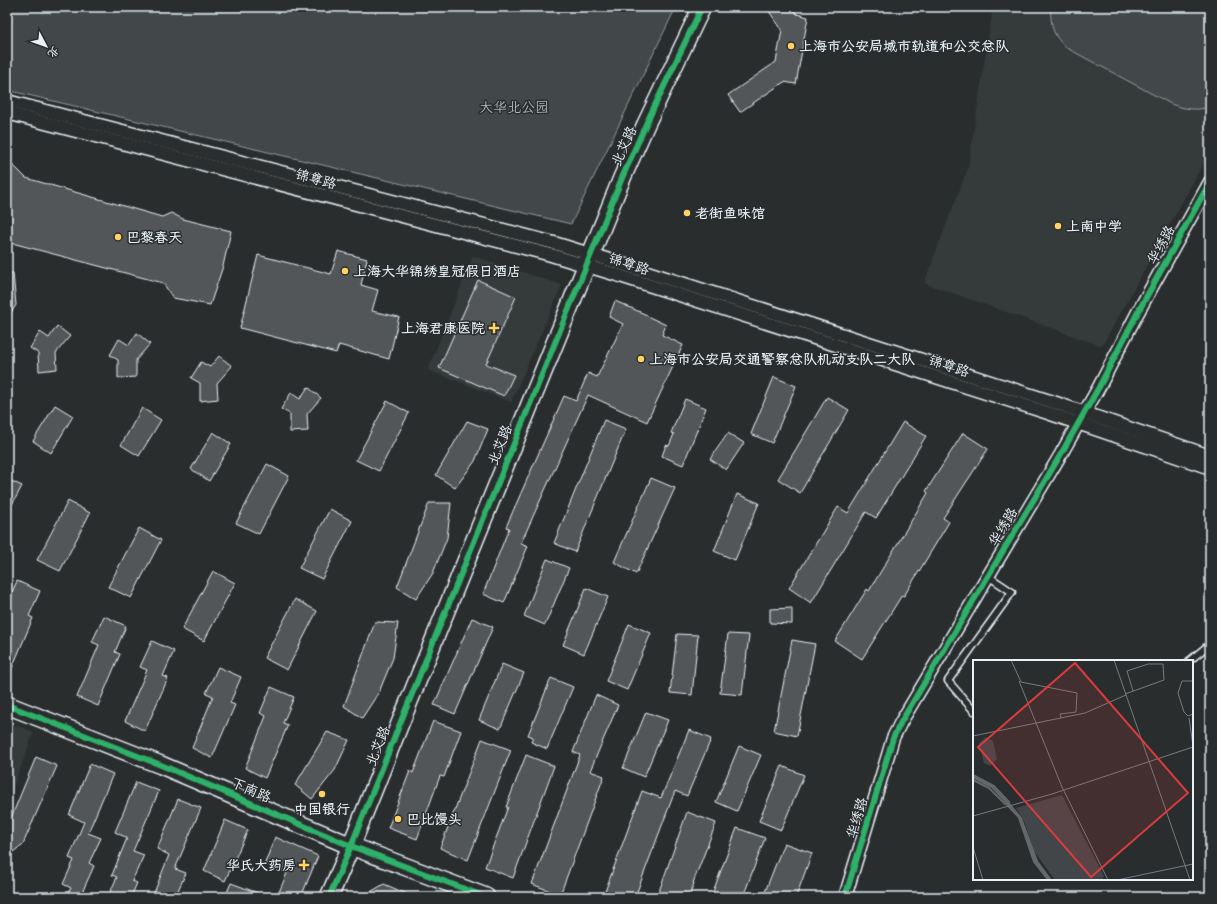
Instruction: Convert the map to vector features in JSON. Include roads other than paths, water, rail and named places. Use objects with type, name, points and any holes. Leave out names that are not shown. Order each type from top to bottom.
[{"type":"street","name":"北艾路","points":[[329,897],[622,178],[702,7]]},
{"type":"street","name":"锦尊路","points":[[7,101],[554,243],[588,260],[1210,468]]},
{"type":"street","name":"锦尊路","points":[[7,113],[551,255],[588,260],[1084,413],[1210,456]]},
{"type":"street","name":"华绣路","points":[[845,897],[893,738],[911,704],[1084,413],[1210,182]]},
{"type":"street","name":"下南路","points":[[7,705],[161,765],[351,846],[486,897]]},
{"type":"lane","points":[[973,710],[948,681],[1012,592],[988,576]]},
{"type":"lane","points":[[1190,660],[1210,644]]},
{"type":"place","name":"上海市公安局城市轨道和公交总队","points":[[791,46]]},
{"type":"place","name":"老街鱼味馆","points":[[687,213]]},
{"type":"place","name":"上南中学","points":[[1058,226]]},
{"type":"place","name":"巴黎春天","points":[[118,237]]},
{"type":"place","name":"上海大华锦绣皇冠假日酒店","points":[[345,271]]},
{"type":"place","name":"上海君康医院","points":[[494,328]]},
{"type":"place","name":"上海市公安局交通警察总队机动支队二大队","points":[[641,359]]},
{"type":"place","name":"中国银行","points":[[322,794]]},
{"type":"place","name":"巴比馒头","points":[[398,819]]},
{"type":"place","name":"华氏大药房","points":[[304,865]]},
{"type":"park label","name":"大华北公园","points":[[514,107]]}]
